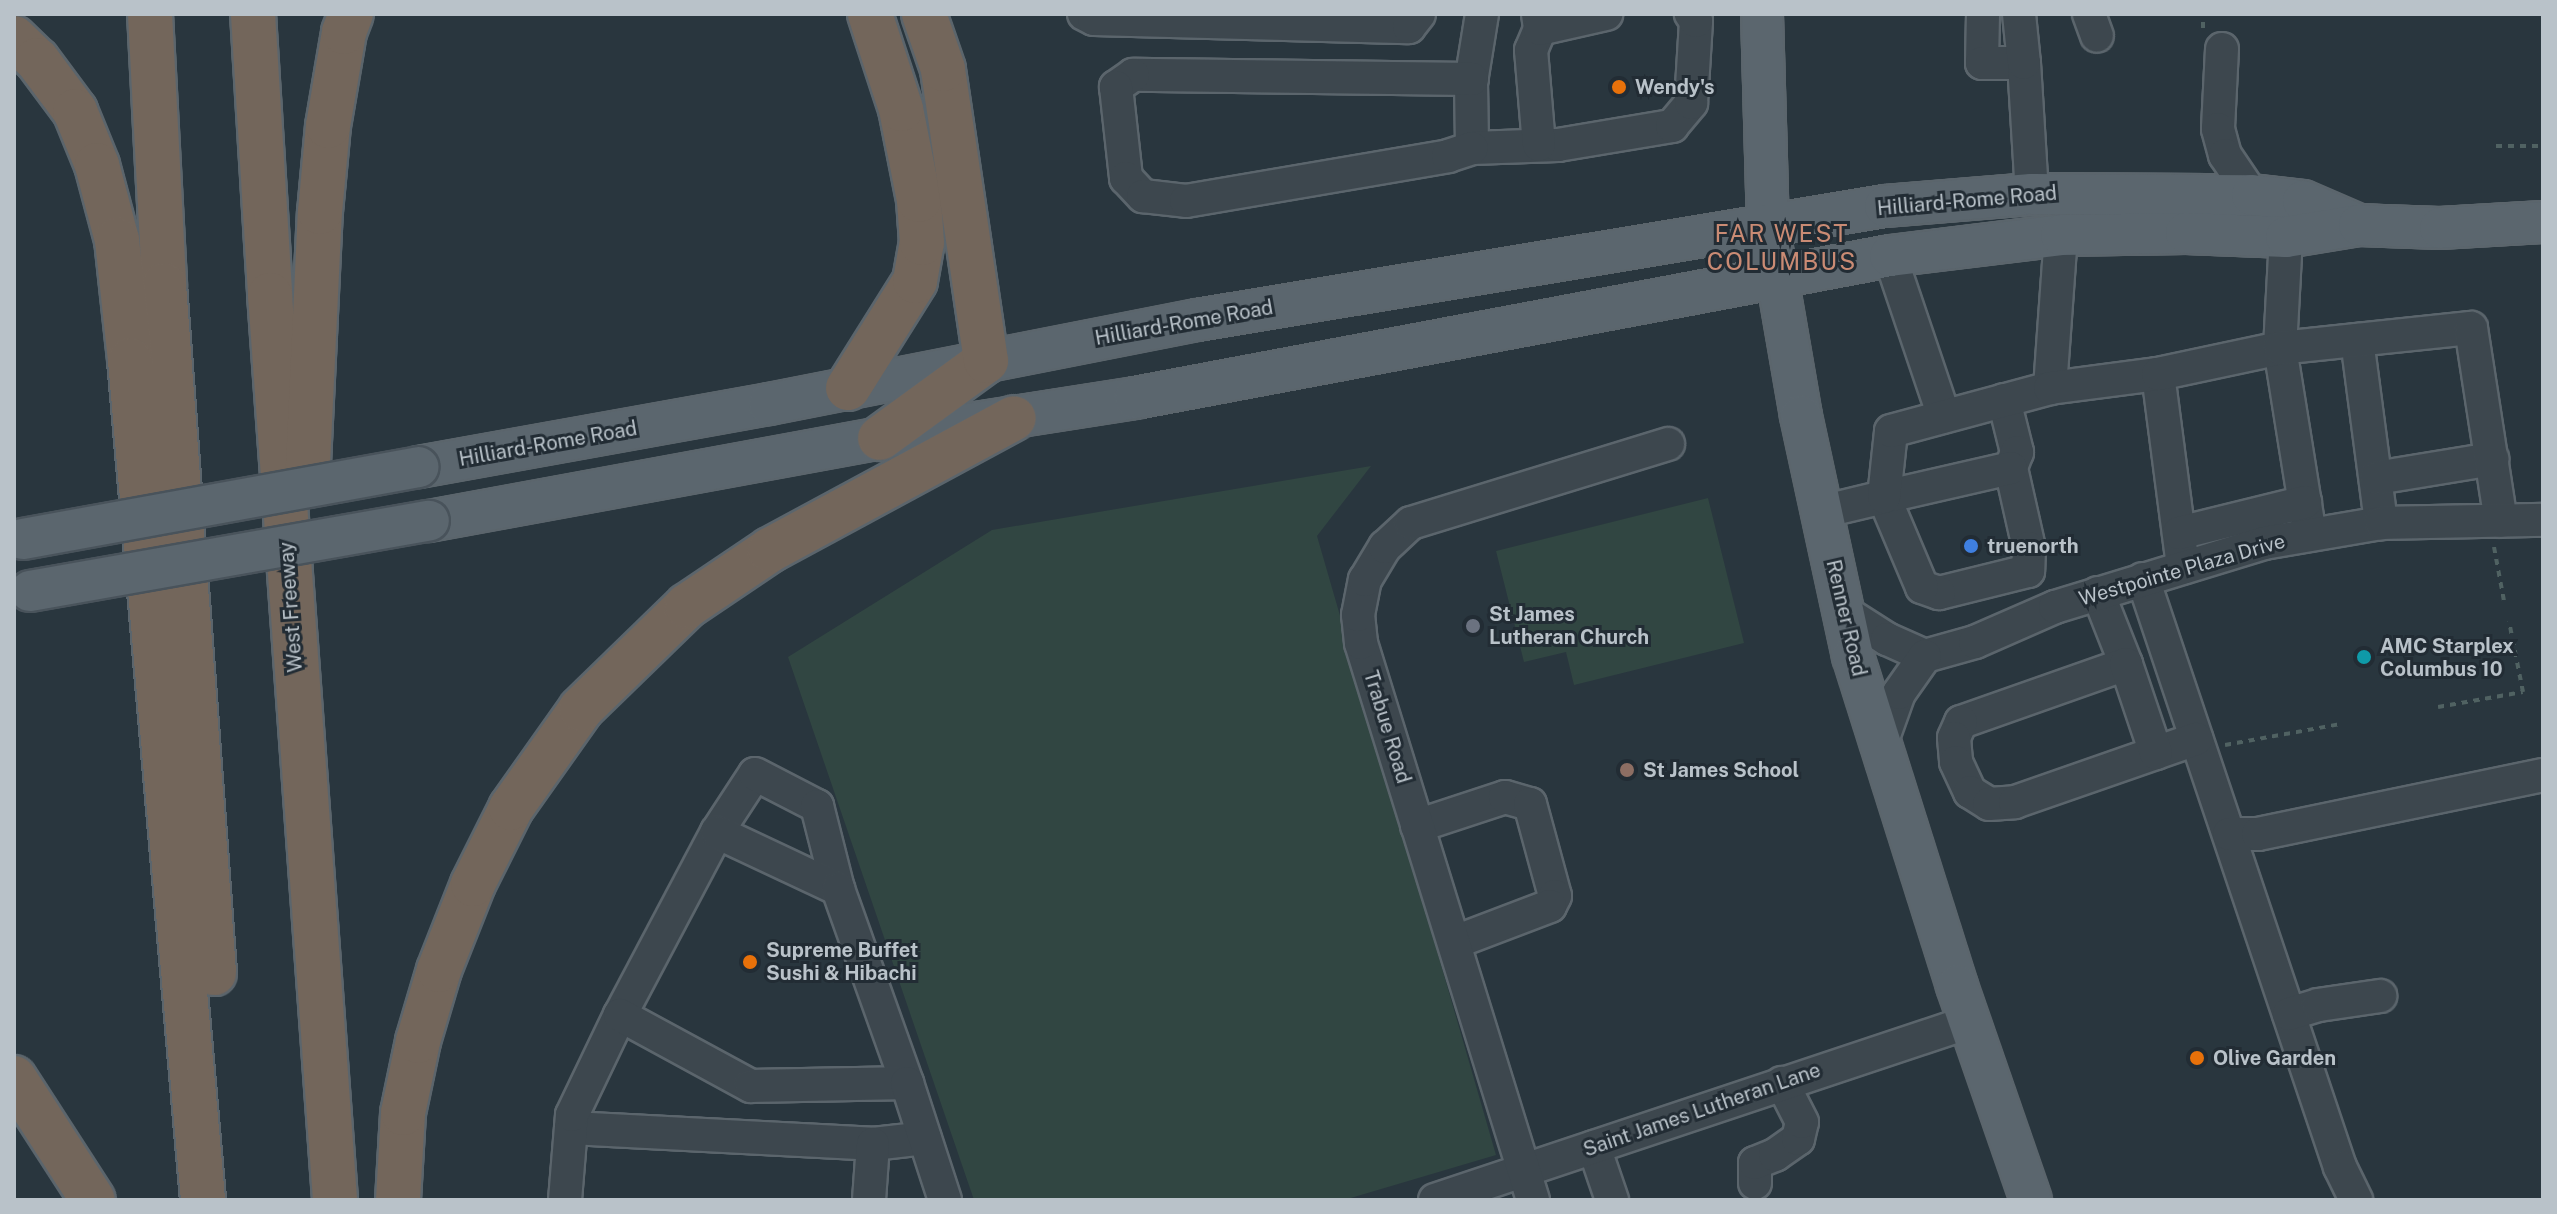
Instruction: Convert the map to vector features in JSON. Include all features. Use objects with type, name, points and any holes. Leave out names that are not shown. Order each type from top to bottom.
[{"type":"highway","points":[[150,14],[164,285],[230,1200]]},
{"type":"highway","name":"West Freeway","points":[[253,14],[335,1200]]},
{"type":"highway","points":[[301,743],[308,460],[320,212],[328,126],[344,32],[351,14]]},
{"type":"highway","points":[[848,388],[915,281],[922,243],[919,200],[901,109],[870,14]]},
{"type":"highway","points":[[880,438],[986,361],[943,69],[924,14]]},
{"type":"highway","points":[[14,38],[37,60],[75,111],[97,165],[117,240],[203,1200]]},
{"type":"highway","points":[[398,1200],[403,1113],[418,1041],[439,970],[473,884],[511,808],[581,709],[687,606],[770,550],[1014,418]]},
{"type":"highway","points":[[14,1078],[93,1200]]},
{"type":"main road","name":"Renner Road","points":[[1762,14],[1768,225],[1821,512],[1843,611],[1880,746],[1969,1022],[2031,1200]]},
{"type":"main road","name":"Hilliard-Rome Road","points":[[18,540],[848,388],[1197,320],[1885,206],[2032,194],[2252,195],[2303,201],[2359,225]]},
{"type":"main road","name":"Hilliard-Rome Road","points":[[22,593],[880,438],[1014,418],[1890,256],[2061,235],[2186,233],[2286,237],[2359,225],[2440,228],[2543,222]]},
{"type":"street","points":[[1084,14],[1094,19],[1409,27],[1419,14]]},
{"type":"street","points":[[1472,148],[1472,79],[1482,14]]},
{"type":"street","points":[[1539,145],[1531,50],[1539,21],[1606,14]]},
{"type":"street","points":[[1472,79],[1133,75],[1116,87],[1126,178],[1143,196],[1186,201],[1448,156],[1472,148],[1539,145],[1672,126],[1691,103],[1696,21],[1691,14]]},
{"type":"street","points":[[1983,14],[1982,63],[2024,63]]},
{"type":"street","points":[[2019,14],[2032,194]]},
{"type":"street","points":[[2213,40],[2218,129],[2225,155],[2252,195]]},
{"type":"street","points":[[2050,388],[2061,235]]},
{"type":"street","points":[[2286,237],[2280,348],[2310,535]]},
{"type":"street","points":[[1890,256],[1944,416]]},
{"type":"street","points":[[2004,400],[2017,452],[2011,468],[2029,548],[2028,571],[1939,593],[1922,587],[1884,497],[1891,431],[1944,416],[2004,400],[2050,388],[2158,374],[2280,348],[2471,328],[2492,459],[2495,521]]},
{"type":"street","points":[[2357,340],[2381,523]]},
{"type":"street","points":[[2158,374],[2183,567]]},
{"type":"street","name":"Trabue Road","points":[[1528,1185],[1361,643],[1358,615],[1365,580],[1385,547],[1411,523],[1668,444]]},
{"type":"street","points":[[2376,478],[2492,459]]},
{"type":"street","points":[[1821,512],[2011,468]]},
{"type":"street","points":[[2179,533],[2305,502]]},
{"type":"street","name":"Westpointe Plaza Drive","points":[[1925,656],[1975,642],[2055,607],[2264,543],[2381,523],[2543,520]]},
{"type":"street","points":[[2143,579],[2340,1167],[2356,1200]]},
{"type":"street","points":[[2098,593],[2156,753]]},
{"type":"street","points":[[1843,611],[1887,639],[1925,656],[1899,693],[1880,746]]},
{"type":"street","points":[[2126,664],[1961,722],[1954,738],[1956,762],[1970,792],[1989,804],[2015,802],[2156,753],[2198,743]]},
{"type":"street","points":[[565,1200],[572,1115],[620,1015],[717,832],[755,774],[817,806],[838,889],[945,1200]]},
{"type":"street","points":[[2229,834],[2258,834],[2543,775]]},
{"type":"street","points":[[1417,826],[1505,797],[1530,804],[1555,896],[1550,906],[1455,942]]},
{"type":"street","points":[[717,832],[838,889]]},
{"type":"street","points":[[2289,1014],[2380,996]]},
{"type":"street","points":[[620,1015],[751,1086],[907,1083]]},
{"type":"street","name":"Saint James Lutheran Lane","points":[[1435,1200],[1528,1185],[1594,1147],[1969,1022]]},
{"type":"street","points":[[1755,1183],[1755,1163],[1798,1139],[1802,1122],[1782,1083]]},
{"type":"street","points":[[571,1128],[873,1144],[925,1138]]},
{"type":"street","points":[[869,1200],[873,1144]]},
{"type":"street","points":[[1594,1147],[1612,1200]]},
{"type":"path","points":[[2203,14],[2213,40]]},
{"type":"path","points":[[2496,146],[2543,146]]},
{"type":"path","points":[[2495,521],[2504,601]]},
{"type":"path","points":[[2438,707],[2523,692],[2509,621]]},
{"type":"path","points":[[2198,743],[2341,724]]},
{"type":"green space","points":[[1371,466],[1317,536],[1496,1155],[1344,1200],[974,1200],[788,657],[992,530]]},
{"type":"green space","points":[[1708,498],[1744,643],[1574,685],[1566,652],[1524,662],[1496,551]]},
{"type":"place","name":"Wendy's","points":[[1619,87]]},
{"type":"place","name":"truenorth","points":[[1971,546]]},
{"type":"place","name":"St James Lutheran Church","points":[[1473,626]]},
{"type":"place","name":"AMC Starplex Columbus 10","points":[[2364,657]]},
{"type":"place","name":"St James School","points":[[1627,770]]},
{"type":"place","name":"Supreme Buffet Sushi & Hibachi","points":[[750,962]]},
{"type":"place","name":"Olive Garden","points":[[2197,1058]]},
{"type":"district","name":"FAR WEST COLUMBUS","points":[[1782,248]]}]
